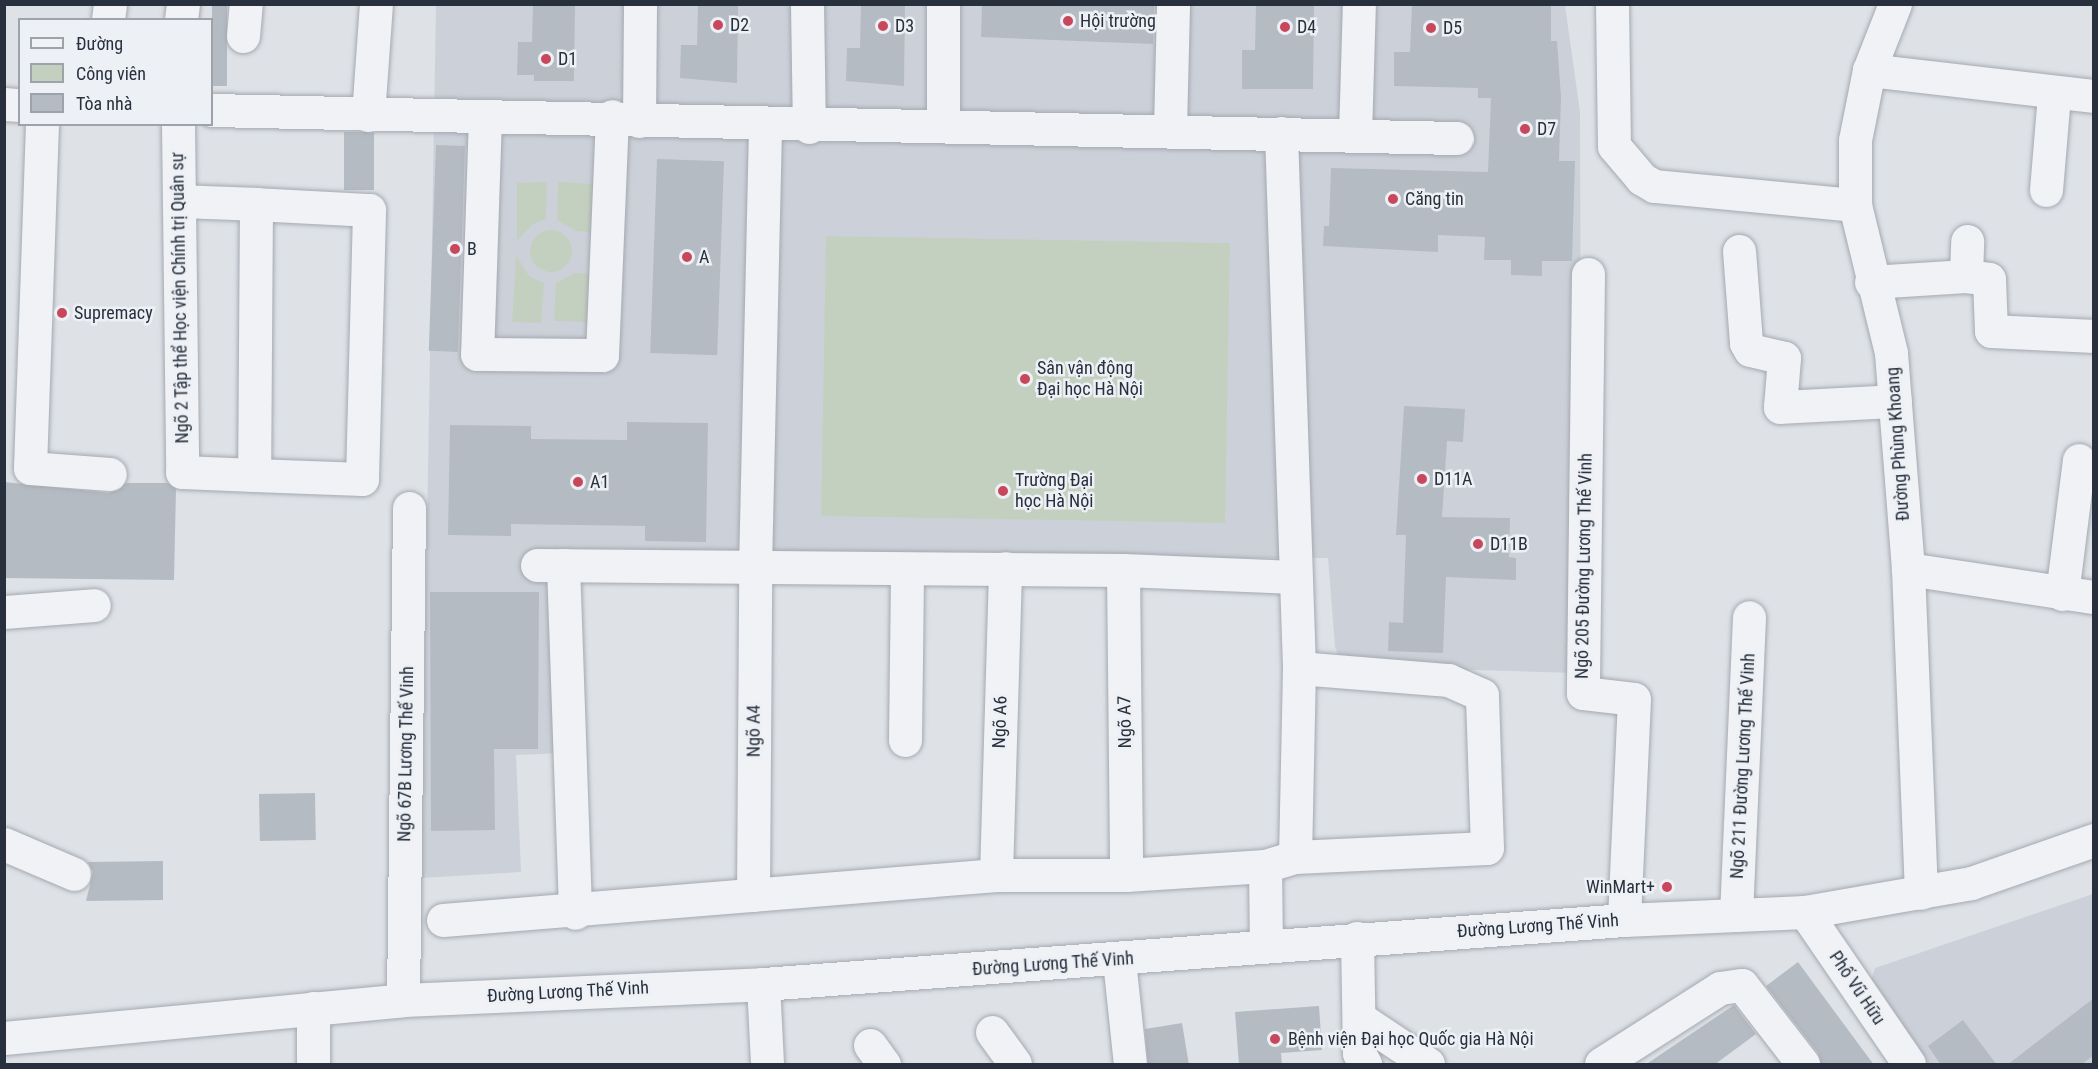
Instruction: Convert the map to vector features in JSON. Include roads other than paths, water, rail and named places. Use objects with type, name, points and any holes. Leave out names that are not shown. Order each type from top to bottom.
[{"type":"street","points":[[368,115],[376,4]]},
{"type":"street","points":[[484,116],[477,354],[602,356],[625,119],[640,4]]},
{"type":"street","points":[[807,4],[809,127]]},
{"type":"street","points":[[942,126],[943,4]]},
{"type":"street","points":[[1170,129],[1173,4]]},
{"type":"street","points":[[1355,135],[1359,4]]},
{"type":"street","points":[[1612,4],[1614,146],[1642,179],[1654,186],[1855,205]]},
{"type":"street","name":"Đường Phùng Khoang","points":[[1895,4],[1869,70],[1856,140],[1855,205],[1871,282],[1891,353],[1908,569],[1921,893]]},
{"type":"street","points":[[1869,70],[2054,95],[2094,96]]},
{"type":"street","points":[[213,95],[353,101],[368,115]]},
{"type":"street","points":[[2046,190],[2054,95]]},
{"type":"street","points":[[213,110],[625,119],[809,127],[1170,129],[1457,138]]},
{"type":"street","points":[[42,126],[30,468],[110,474]]},
{"type":"street","name":"Ngõ 2 Tập thể Học viện Chính trị Quân sự","points":[[178,126],[182,472],[254,475]]},
{"type":"street","name":"Ngõ A4","points":[[753,895],[754,568],[765,126]]},
{"type":"street","points":[[1266,946],[1280,861],[1299,668],[1281,133]]},
{"type":"street","points":[[179,201],[256,204],[369,210],[362,479],[254,475],[256,204]]},
{"type":"street","points":[[1966,276],[1967,241]]},
{"type":"street","points":[[1739,251],[1746,344],[1750,350],[1784,358],[1780,407],[1895,401]]},
{"type":"street","name":"Ngõ 205 Đường Lương Thế Vinh","points":[[1588,274],[1582,693],[1634,699],[1624,920]]},
{"type":"street","points":[[1871,282],[1966,276],[1989,279],[1991,331],[2094,336]]},
{"type":"street","points":[[2062,594],[2079,460]]},
{"type":"street","name":"Ngõ 67B Lương Thế Vinh","points":[[403,1000],[409,508]]},
{"type":"street","points":[[575,913],[550,565],[907,570],[1005,568],[1123,570],[1295,578]]},
{"type":"street","name":"Ngõ A6","points":[[996,876],[1005,568]]},
{"type":"street","points":[[1908,569],[2094,597]]},
{"type":"street","points":[[905,740],[907,570]]},
{"type":"street","name":"Ngõ A7","points":[[1123,570],[1126,875]]},
{"type":"street","points":[[4,612],[94,605]]},
{"type":"street","name":"Ngõ 211 Đường Lương Thế Vinh","points":[[1736,915],[1749,617]]},
{"type":"street","points":[[443,920],[575,913],[753,895],[996,876],[1126,875],[1280,861],[1487,848],[1482,695],[1448,680],[1299,668]]},
{"type":"street","name":"Đường Lương Thế Vinh","points":[[4,1038],[403,1000],[763,984],[1119,960],[1266,946],[1624,920],[1805,912],[1971,883],[2094,840]]},
{"type":"street","points":[[4,844],[74,874]]},
{"type":"street","name":"Phố Vũ Hữu","points":[[1805,912],[1909,1065]]},
{"type":"street","points":[[1357,939],[1359,1053],[1365,1065]]},
{"type":"street","points":[[1119,960],[1130,1065]]},
{"type":"street","points":[[763,984],[767,1065]]},
{"type":"street","points":[[1601,1065],[1719,988],[1742,985],[1803,1065]]},
{"type":"street","points":[[313,1008],[313,1065]]},
{"type":"street","points":[[1359,1018],[1428,1065]]},
{"type":"street","points":[[992,1032],[1015,1065]]},
{"type":"place","name":"Hội trường","points":[[1068,21]]},
{"type":"place","name":"D2","points":[[718,25]]},
{"type":"place","name":"D3","points":[[883,26]]},
{"type":"place","name":"D4","points":[[1285,27]]},
{"type":"place","name":"D5","points":[[1431,28]]},
{"type":"place","name":"D1","points":[[546,59]]},
{"type":"place","name":"D7","points":[[1525,129]]},
{"type":"place","name":"Căng tin","points":[[1393,199]]},
{"type":"place","name":"B","points":[[455,249]]},
{"type":"place","name":"A","points":[[687,257]]},
{"type":"place","name":"Supremacy","points":[[62,313]]},
{"type":"place","name":"Sân vận động Đại học Hà Nội","points":[[1025,379]]},
{"type":"place","name":"D11A","points":[[1422,479]]},
{"type":"place","name":"A1","points":[[578,482]]},
{"type":"place","name":"Trường Đại học Hà Nội","points":[[1003,491]]},
{"type":"place","name":"D11B","points":[[1478,544]]},
{"type":"place","name":"WinMart+","points":[[1667,887]]},
{"type":"place","name":"Bệnh viện Đại học Quốc gia Hà Nội","points":[[1275,1039]]}]
